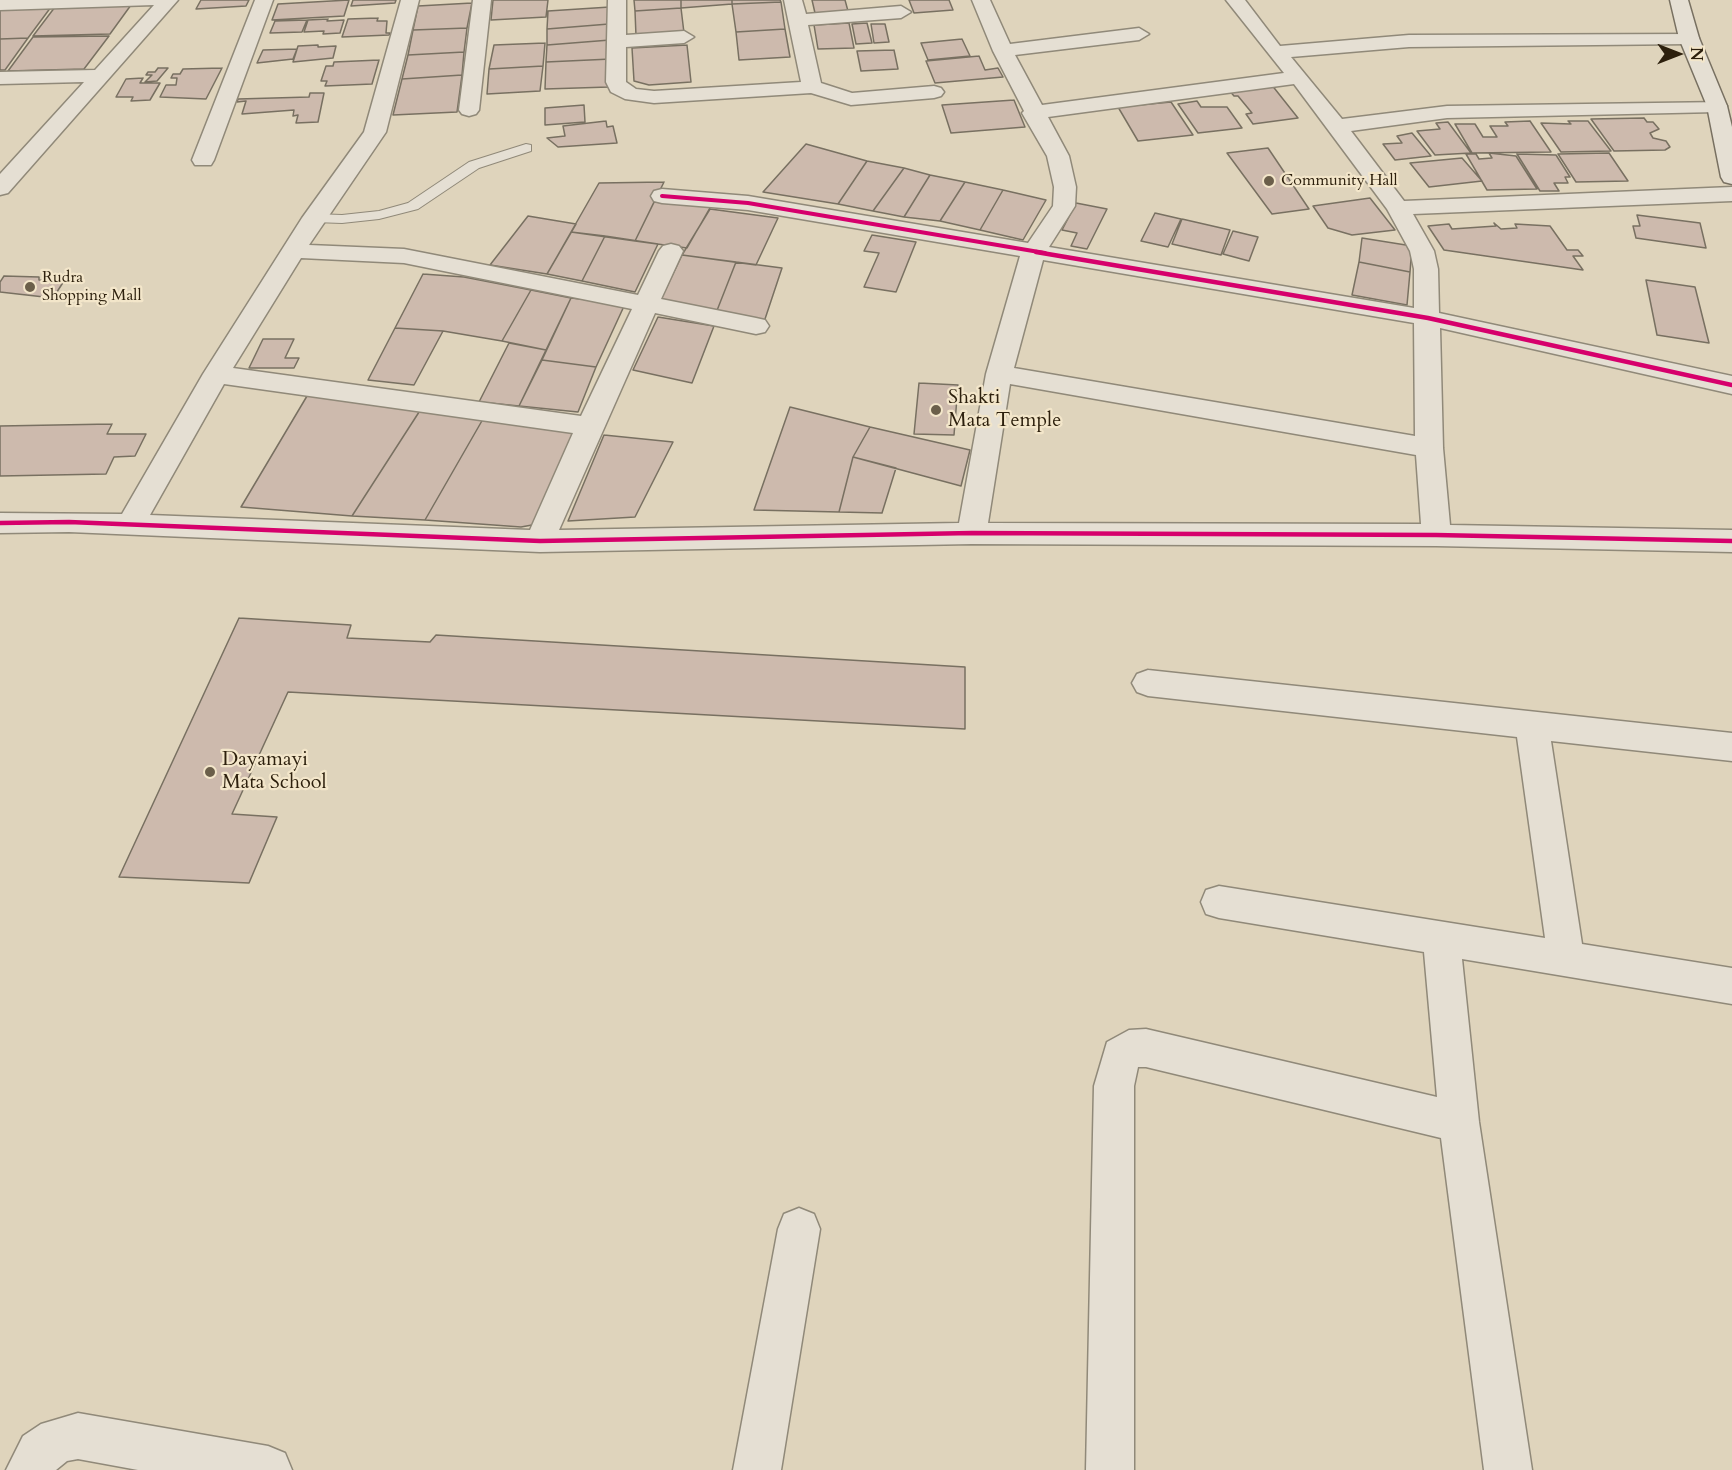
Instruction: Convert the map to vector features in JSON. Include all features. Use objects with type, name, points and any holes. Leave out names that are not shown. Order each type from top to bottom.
[{"type":"street","points":[[0,4],[153,0]]},
{"type":"street","points":[[0,188],[11,163],[99,76],[169,0]]},
{"type":"street","points":[[203,160],[264,0]]},
{"type":"street","points":[[130,525],[216,374],[314,218],[375,132],[410,0]]},
{"type":"street","points":[[469,110],[482,0]]},
{"type":"street","points":[[617,0],[616,82],[618,88],[632,95],[654,97],[812,87],[851,99],[934,92]]},
{"type":"street","points":[[793,0],[812,87]]},
{"type":"street","points":[[972,533],[999,374],[1033,253],[1064,206],[1065,187],[1058,156],[1033,113],[981,0]]},
{"type":"street","points":[[1235,0],[1275,52],[1299,77],[1398,208],[1422,250],[1426,269],[1429,448],[1436,535]]},
{"type":"street","points":[[1680,0],[1689,39],[1724,120],[1732,177]]},
{"type":"street","points":[[797,20],[901,12]]},
{"type":"street","points":[[1003,51],[1139,34]]},
{"type":"street","points":[[616,42],[684,38]]},
{"type":"street","points":[[1275,52],[1409,41],[1689,39]]},
{"type":"street","points":[[0,78],[99,76]]},
{"type":"street","points":[[1033,113],[1299,77]]},
{"type":"street","points":[[1336,126],[1446,112],[1724,120]]},
{"type":"street","points":[[1398,208],[1732,194]]},
{"type":"street","points":[[662,196],[748,203],[1428,318],[1732,385]]},
{"type":"street","points":[[295,251],[404,256],[756,326]]},
{"type":"street","points":[[540,542],[590,426],[671,251]]},
{"type":"street","points":[[216,374],[590,426]]},
{"type":"street","points":[[999,374],[1429,448]]},
{"type":"street","points":[[0,522],[130,525],[540,542],[972,533],[1436,535],[1732,541]]},
{"type":"street","points":[[1148,683],[1732,747]]},
{"type":"street","points":[[1532,725],[1566,958]]},
{"type":"street","points":[[1219,902],[1732,986]]},
{"type":"street","points":[[1441,938],[1459,1122],[1508,1470]]},
{"type":"street","points":[[1110,1470],[1114,1086],[1121,1055],[1129,1049],[1146,1048],[1459,1122]]},
{"type":"street","points":[[757,1470],[799,1229]]},
{"type":"street","points":[[30,1470],[40,1453],[57,1440],[78,1436],[268,1470]]},
{"type":"lane","points":[[314,218],[342,219],[379,215],[413,206],[474,165],[526,148]]},
{"type":"building","points":[[201,0],[249,0],[246,6],[196,9]]},
{"type":"building","points":[[349,0],[344,16],[272,20],[278,4]]},
{"type":"building","points":[[353,0],[396,0],[395,3],[351,6]]},
{"type":"building","points":[[493,0],[548,0],[546,17],[491,20]]},
{"type":"building","points":[[634,0],[681,0],[681,8],[635,11]]},
{"type":"building","points":[[681,0],[732,0],[732,4],[681,8]]},
{"type":"building","points":[[732,0],[780,0],[781,2],[732,4]]},
{"type":"building","points":[[812,0],[845,0],[848,11],[815,13]]},
{"type":"building","points":[[909,0],[949,0],[953,10],[914,13]]},
{"type":"building","points":[[781,2],[785,29],[736,32],[732,4]]},
{"type":"building","points":[[472,3],[467,28],[413,30],[418,6]]},
{"type":"building","points":[[131,5],[110,34],[33,36],[55,7]]},
{"type":"building","points":[[51,7],[28,38],[0,39],[0,9]]},
{"type":"building","points":[[610,7],[609,24],[547,29],[548,11]]},
{"type":"building","points":[[681,8],[684,33],[636,36],[635,11]]},
{"type":"building","points":[[378,18],[377,21],[387,21],[386,33],[390,33],[389,35],[342,37],[348,19]]},
{"type":"building","points":[[328,19],[327,21],[344,20],[340,33],[304,32],[308,20]]},
{"type":"building","points":[[307,20],[302,32],[270,33],[275,21]]},
{"type":"building","points":[[849,23],[854,48],[818,49],[814,25]]},
{"type":"building","points":[[867,23],[872,43],[856,44],[852,24]]},
{"type":"building","points":[[609,24],[610,40],[547,45],[547,29]]},
{"type":"building","points":[[871,24],[885,24],[889,42],[874,43]]},
{"type":"building","points":[[467,28],[464,52],[408,55],[413,30]]},
{"type":"building","points":[[785,29],[790,57],[739,60],[736,32]]},
{"type":"building","points":[[109,36],[84,69],[8,71],[33,37]]},
{"type":"building","points":[[28,38],[5,70],[0,70],[0,39]]},
{"type":"building","points":[[962,39],[970,56],[928,60],[921,43]]},
{"type":"building","points":[[610,40],[611,59],[546,62],[547,45]]},
{"type":"building","points":[[545,43],[543,66],[489,69],[494,45]]},
{"type":"building","points":[[318,45],[318,47],[336,46],[333,58],[293,62],[298,46]]},
{"type":"building","points":[[687,45],[691,82],[649,85],[634,81],[632,48]]},
{"type":"building","points":[[297,49],[293,59],[257,63],[263,50]]},
{"type":"building","points":[[894,50],[898,69],[861,71],[857,51]]},
{"type":"building","points":[[464,52],[462,75],[402,79],[408,55]]},
{"type":"building","points":[[979,56],[985,70],[998,68],[1003,77],[935,83],[926,61]]},
{"type":"building","points":[[611,59],[609,87],[545,89],[546,62]]},
{"type":"building","points":[[379,60],[372,84],[325,86],[327,81],[321,81],[326,66],[333,66],[334,62]]},
{"type":"building","points":[[543,66],[540,91],[487,94],[489,69]]},
{"type":"building","points":[[158,68],[168,68],[157,81],[145,82],[152,75],[146,75],[148,72],[155,72]]},
{"type":"building","points":[[222,68],[206,99],[160,97],[166,85],[176,85],[177,78],[171,78],[173,74],[180,74],[183,69]]},
{"type":"building","points":[[462,75],[457,112],[393,115],[402,79]]},
{"type":"building","points":[[143,78],[140,83],[160,83],[150,100],[131,101],[133,97],[116,97],[126,79]]},
{"type":"building","points":[[1271,84],[1298,118],[1253,124],[1246,114],[1252,113],[1238,96],[1234,96],[1228,89]]},
{"type":"building","points":[[310,93],[324,93],[318,122],[296,123],[298,115],[293,116],[294,110],[242,114],[246,101],[237,102],[238,99],[309,97]]},
{"type":"building","points":[[1014,100],[1025,127],[951,133],[942,105]]},
{"type":"building","points":[[1197,101],[1201,107],[1227,107],[1242,128],[1198,133],[1178,104]]},
{"type":"building","points":[[1171,102],[1193,135],[1138,141],[1118,107]]},
{"type":"building","points":[[584,105],[585,122],[545,125],[545,108]]},
{"type":"building","points":[[1644,118],[1647,122],[1653,122],[1659,129],[1650,133],[1653,138],[1666,141],[1670,147],[1665,150],[1614,151],[1591,119]]},
{"type":"building","points":[[606,121],[607,127],[613,126],[617,143],[558,147],[547,138],[565,136],[563,126]]},
{"type":"building","points":[[1530,121],[1551,152],[1472,153],[1455,124],[1475,124],[1483,137],[1497,137],[1490,126],[1508,126],[1505,122]]},
{"type":"building","points":[[1568,121],[1588,121],[1611,151],[1561,152],[1541,123],[1571,124]]},
{"type":"building","points":[[1448,122],[1471,153],[1435,155],[1417,131],[1440,129],[1436,123]]},
{"type":"building","points":[[1412,133],[1431,156],[1395,160],[1383,144],[1402,143],[1397,136]]},
{"type":"building","points":[[806,144],[867,161],[838,204],[763,192]]},
{"type":"building","name":"Community Hall","points":[[1268,148],[1309,209],[1272,214],[1227,153]]},
{"type":"building","points":[[1489,153],[1516,156],[1537,189],[1487,190],[1466,154],[1476,154],[1479,159],[1492,158]]},
{"type":"building","points":[[1609,153],[1628,181],[1576,182],[1558,154]]},
{"type":"building","points":[[1517,154],[1556,155],[1570,177],[1565,177],[1568,183],[1554,183],[1559,191],[1540,191]]},
{"type":"building","points":[[1462,158],[1482,181],[1429,187],[1410,163]]},
{"type":"building","points":[[867,161],[904,168],[873,211],[838,204]]},
{"type":"building","points":[[904,168],[930,175],[904,217],[873,211]]},
{"type":"building","points":[[930,175],[965,182],[940,221],[904,217]]},
{"type":"building","points":[[664,182],[635,241],[571,232],[599,183]]},
{"type":"building","points":[[965,182],[1003,190],[980,230],[940,221]]},
{"type":"building","points":[[1003,190],[1046,200],[1023,240],[980,230]]},
{"type":"building","points":[[1370,198],[1395,230],[1352,235],[1328,228],[1313,206]]},
{"type":"building","points":[[654,202],[711,206],[687,248],[635,241]]},
{"type":"building","points":[[1076,203],[1107,209],[1087,249],[1071,246],[1077,233],[1062,230]]},
{"type":"building","points":[[710,209],[778,218],[756,265],[682,255]]},
{"type":"building","points":[[1155,213],[1181,219],[1168,247],[1141,241]]},
{"type":"building","points":[[1637,215],[1700,223],[1706,248],[1636,238],[1633,226],[1640,226]]},
{"type":"building","points":[[528,216],[576,224],[547,274],[490,265]]},
{"type":"building","points":[[1182,219],[1230,230],[1221,255],[1172,244]]},
{"type":"building","points":[[1494,223],[1501,229],[1517,228],[1515,224],[1550,226],[1567,250],[1578,250],[1583,256],[1573,256],[1583,270],[1444,250],[1428,226],[1449,224],[1452,229],[1496,226]]},
{"type":"building","points":[[1233,231],[1258,237],[1249,261],[1223,254]]},
{"type":"building","points":[[571,232],[605,236],[582,281],[547,274]]},
{"type":"building","points":[[872,235],[916,242],[896,292],[864,287],[879,253],[864,251]]},
{"type":"building","points":[[605,236],[658,244],[635,292],[582,281]]},
{"type":"building","points":[[1362,238],[1412,246],[1410,272],[1359,262]]},
{"type":"building","points":[[682,255],[736,262],[716,313],[660,301]]},
{"type":"building","points":[[736,262],[782,268],[764,322],[716,313]]},
{"type":"building","points":[[1359,262],[1410,272],[1407,305],[1352,295]]},
{"type":"building","points":[[423,274],[464,277],[531,290],[502,341],[443,331],[395,328]]},
{"type":"building","name":"Rudra Shopping Mall","points":[[4,276],[39,277],[39,280],[64,281],[53,298],[0,292],[0,282]]},
{"type":"building","points":[[1646,280],[1695,287],[1709,343],[1657,335]]},
{"type":"building","points":[[531,290],[571,298],[546,350],[502,341]]},
{"type":"building","points":[[571,298],[625,304],[596,367],[542,360]]},
{"type":"building","points":[[658,317],[714,326],[692,383],[633,370]]},
{"type":"building","points":[[395,328],[443,331],[414,385],[368,380]]},
{"type":"building","points":[[263,339],[294,339],[285,358],[299,358],[294,368],[249,368]]},
{"type":"building","points":[[509,343],[546,350],[519,406],[479,402]]},
{"type":"building","points":[[542,360],[596,367],[578,412],[519,406]]},
{"type":"building","name":"Shakti Mata Temple","points":[[919,383],[958,385],[954,435],[914,434]]},
{"type":"building","points":[[310,391],[421,409],[352,516],[241,507]]},
{"type":"building","points":[[790,407],[870,427],[853,457],[839,512],[754,510]]},
{"type":"building","points":[[421,409],[483,419],[425,520],[352,516]]},
{"type":"building","points":[[483,419],[577,432],[541,519],[532,525],[521,527],[425,520]]},
{"type":"building","points":[[112,424],[107,434],[146,434],[135,456],[114,457],[106,474],[0,476],[0,426]]},
{"type":"building","points":[[870,427],[970,450],[961,486],[853,457]]},
{"type":"building","points":[[604,435],[673,442],[635,517],[568,521]]},
{"type":"building","points":[[853,457],[896,468],[882,513],[839,512]]},
{"type":"building","name":"Dayamayi Mata School","points":[[239,618],[351,625],[347,638],[430,642],[436,635],[965,667],[965,729],[288,692],[232,814],[277,817],[249,883],[119,877]]},
{"type":"cycle path","points":[[662,196],[748,203],[1428,318],[1732,385]]},
{"type":"cycle path","points":[[0,523],[69,522],[540,541],[972,533],[1436,535],[1732,541]]},
{"type":"place","name":"Community Hall","points":[[1269,181]]},
{"type":"place","name":"Rudra Shopping Mall","points":[[30,287]]},
{"type":"place","name":"Shakti Mata Temple","points":[[936,410]]},
{"type":"place","name":"Dayamayi Mata School","points":[[210,772]]}]
